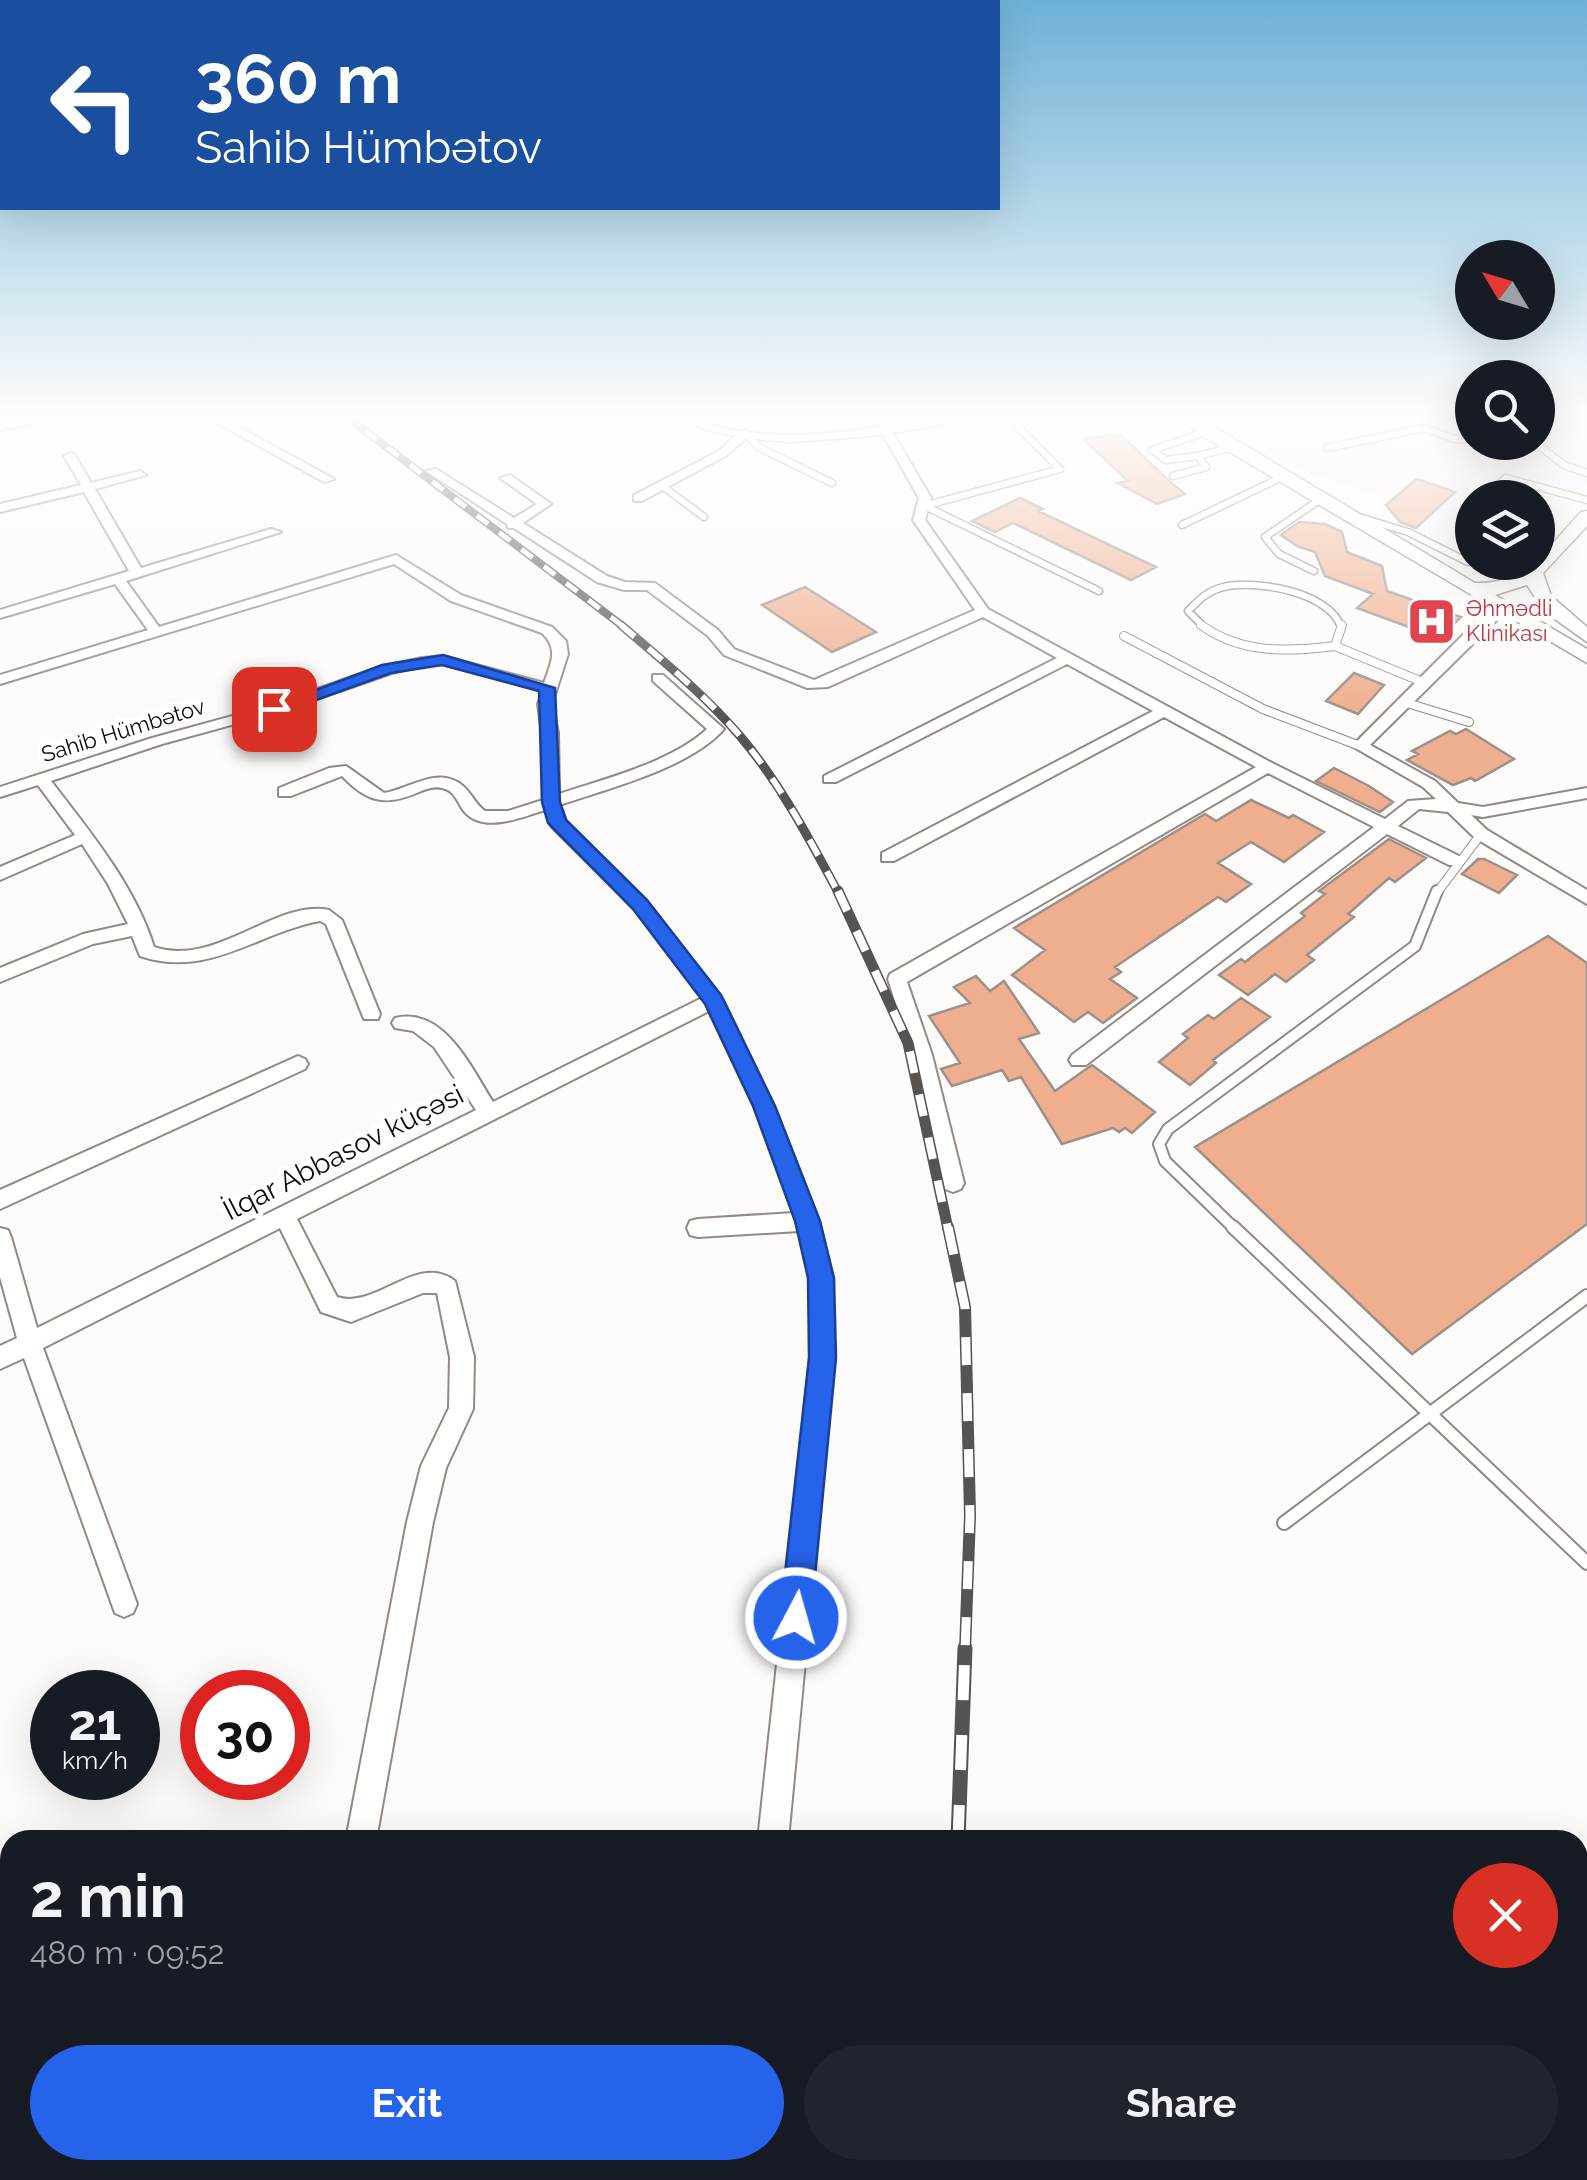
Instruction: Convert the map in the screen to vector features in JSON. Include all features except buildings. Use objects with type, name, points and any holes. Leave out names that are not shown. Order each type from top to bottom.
[{"type":"main road","points":[[1348,516],[1455,578]]},
{"type":"main road","points":[[1555,545],[1587,516]]},
{"type":"main road","points":[[1458,580],[1587,658]]},
{"type":"main road","points":[[1459,580],[1490,591],[1506,591],[1517,580]]},
{"type":"main road","points":[[1504,605],[1521,580]]},
{"type":"main road","points":[[1533,580],[1540,596],[1587,636]]},
{"type":"street","points":[[106,516],[138,573]]},
{"type":"street","points":[[500,516],[602,579],[624,586],[650,586],[713,633],[729,652],[812,686],[983,612]]},
{"type":"street","points":[[512,524],[526,516]]},
{"type":"street","points":[[921,516],[920,520],[983,612],[1268,768],[1455,861]]},
{"type":"street","points":[[0,614],[274,532]]},
{"type":"street","points":[[0,680],[387,560],[408,563],[456,598],[547,630],[559,642],[561,654],[547,688],[551,802],[558,823],[640,904],[714,1000],[764,1106],[808,1221],[821,1278],[822,1358],[774,1830]]},
{"type":"street","points":[[118,579],[154,631]]},
{"type":"street","points":[[1504,605],[1476,628],[1407,703],[1360,746],[1429,784],[1481,834],[1587,898]]},
{"type":"street","points":[[830,780],[1067,658]]},
{"type":"street","name":"Sahib Hümbətov","points":[[0,792],[274,709],[388,668],[443,660],[547,688]]},
{"type":"street","points":[[285,792],[335,771],[346,771],[375,796],[387,798],[431,781],[448,783],[457,789],[471,812],[488,819],[551,802],[685,752],[712,736],[716,729],[658,678]]},
{"type":"street","points":[[888,857],[1164,711]]},
{"type":"street","points":[[954,1183],[922,1055],[897,979],[1268,768]]},
{"type":"street","points":[[41,778],[141,928],[146,952],[161,960],[174,960],[323,914],[333,920],[371,1014]]},
{"type":"street","points":[[1079,1060],[1414,805],[1426,803],[1483,812],[1587,793]]},
{"type":"street","points":[[0,874],[84,838]]},
{"type":"street","points":[[0,975],[88,938],[141,928]]},
{"type":"street","name":"İlqar Abbasov küçəsi","points":[[0,1358],[714,1000]]},
{"type":"street","points":[[402,1023],[420,1023],[436,1034],[489,1113]]},
{"type":"street","points":[[0,1200],[298,1064]]},
{"type":"street","points":[[284,1216],[329,1305],[351,1312],[438,1280],[448,1288],[462,1357],[461,1409],[434,1466],[420,1522],[363,1830]]},
{"type":"street","points":[[698,1228],[808,1221]]},
{"type":"street","points":[[0,1236],[30,1343],[124,1604]]},
{"type":"lane","points":[[944,516],[1099,591]]},
{"type":"lane","points":[[1182,526],[1206,516]]},
{"type":"lane","points":[[1297,516],[1265,536],[1267,544],[1314,571]]},
{"type":"lane","points":[[1354,516],[1408,532],[1455,554]]},
{"type":"lane","points":[[1335,646],[1342,624],[1331,607],[1247,582],[1233,583],[1194,600],[1188,611],[1197,623],[1252,648],[1286,653],[1335,646],[1425,683]]},
{"type":"lane","points":[[1124,636],[1263,710],[1360,746]]},
{"type":"lane","points":[[1407,703],[1470,722]]},
{"type":"lane","points":[[1481,834],[1455,861],[1424,911],[1415,946],[1168,1129],[1159,1144],[1165,1161],[1428,1416],[1587,1563]]},
{"type":"lane","points":[[1284,1523],[1587,1296]]},
{"type":"railway","points":[[477,516],[624,627]]},
{"type":"railway","points":[[621,625],[698,692],[755,754],[839,894]]},
{"type":"railway","points":[[838,891],[908,1043],[948,1229]]},
{"type":"railway","points":[[948,1227],[965,1307],[970,1515],[965,1651]]},
{"type":"railway","points":[[958,1830],[965,1648]]},
{"type":"place","name":"Əhmədli Klinikası","points":[[1431,621]]},
{"type":"route","points":[[274,709],[388,668],[443,660],[547,688],[551,802],[558,823],[640,904],[714,1000],[764,1106],[808,1221],[821,1278],[822,1358],[796,1618]]}]
